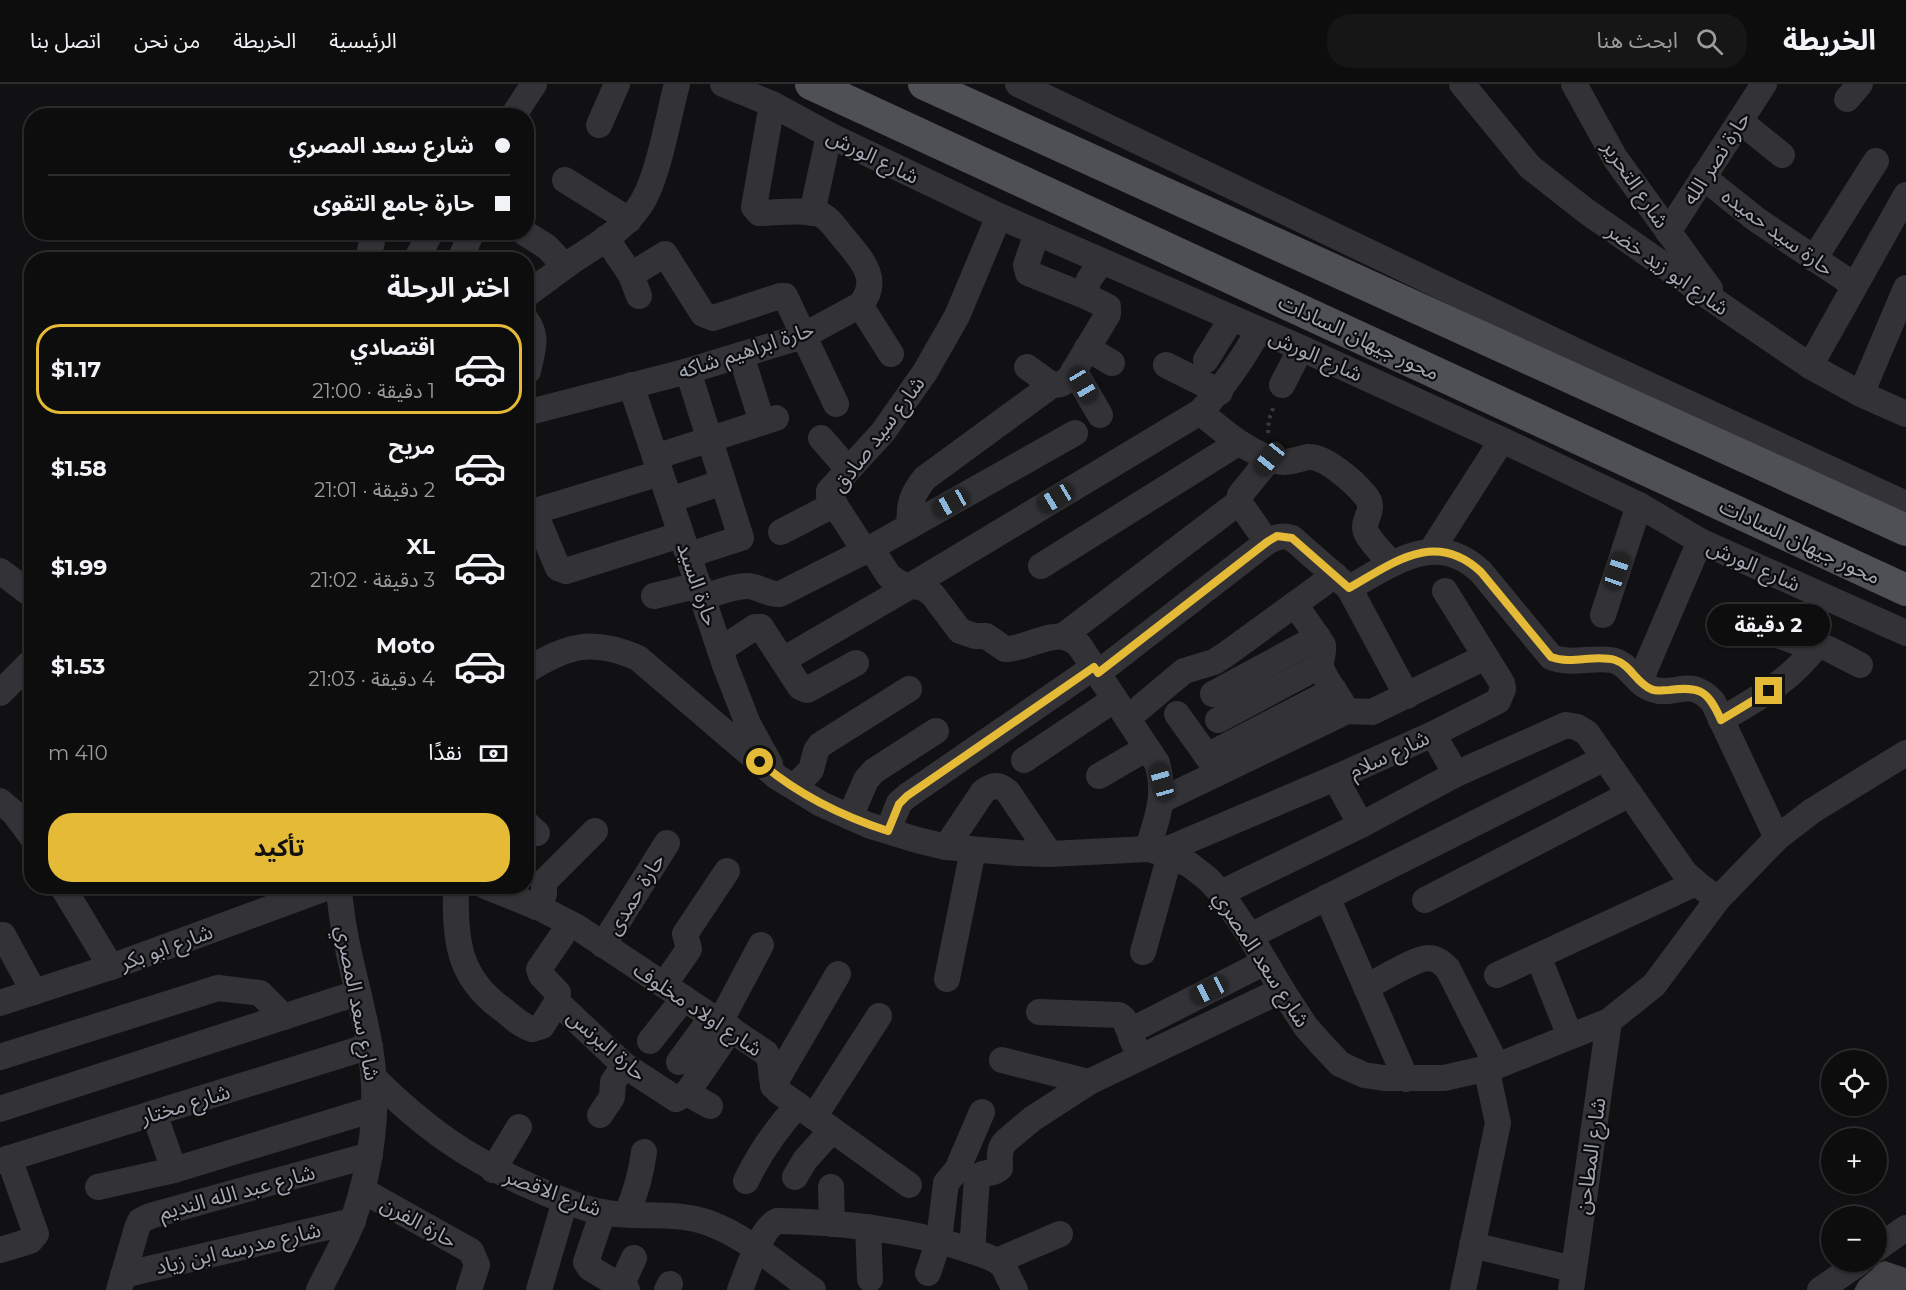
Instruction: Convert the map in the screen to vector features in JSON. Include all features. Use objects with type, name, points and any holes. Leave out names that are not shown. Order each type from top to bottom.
[{"type":"main road","name":"محور جيهان السادات","points":[[811,84],[1906,590]]},
{"type":"main road","points":[[924,84],[1906,530]]},
{"type":"street","points":[[518,108],[534,84]]},
{"type":"street","points":[[599,125],[617,84]]},
{"type":"street","points":[[534,289],[629,220],[640,206],[648,192],[677,84]]},
{"type":"street","name":"شارع الورش","points":[[723,84],[772,104],[829,135],[999,216],[1301,348],[1502,440],[1639,505],[1700,541],[1906,633]]},
{"type":"street","name":"شارع ابو زيد خضر","points":[[1462,84],[1530,167],[1586,211],[1810,366],[1861,394],[1906,414]]},
{"type":"street","name":"شارع التحرير","points":[[1574,84],[1616,158],[1725,309]]},
{"type":"street","name":"حارة نصر الله","points":[[1668,232],[1764,84]]},
{"type":"street","points":[[1024,85],[1571,349],[1906,504]]},
{"type":"street","points":[[772,104],[754,207],[759,213],[812,213],[826,217],[865,264],[869,282],[868,292],[860,305],[891,354]]},
{"type":"street","points":[[1740,121],[1782,156]]},
{"type":"street","points":[[812,213],[829,135]]},
{"type":"street","points":[[1814,260],[1876,161]]},
{"type":"street","name":"حارة سيد حميده","points":[[1703,177],[1757,220],[1854,285]]},
{"type":"street","points":[[565,180],[629,220]]},
{"type":"street","points":[[1810,366],[1906,195]]},
{"type":"street","name":"شارع سيد صادق","points":[[999,216],[957,316],[929,366],[888,424],[830,491],[830,496],[889,576],[901,584],[924,588],[933,595],[960,631],[975,636],[986,636],[1005,649],[1063,636]]},
{"type":"street","points":[[910,526],[909,509],[914,492],[926,478],[1052,385],[1061,384],[1069,379],[1109,310],[1106,304],[1028,273],[1026,265],[1037,233]]},
{"type":"street","points":[[606,238],[635,286],[662,254],[668,255],[706,316],[717,317],[782,296],[787,298],[836,404]]},
{"type":"street","points":[[534,239],[547,247],[565,266]]},
{"type":"street","points":[[1090,298],[1086,288],[1087,282],[1102,262]]},
{"type":"street","points":[[1861,394],[1906,288]]},
{"type":"street","name":"حارة ابراهيم شاكه","points":[[534,411],[688,371],[803,336],[860,305]]},
{"type":"street","points":[[1206,360],[1232,318]]},
{"type":"street","points":[[783,660],[1200,412],[1220,392],[1259,330]]},
{"type":"street","points":[[1282,385],[1301,348]]},
{"type":"street","points":[[534,512],[658,465],[708,440],[769,420],[741,355]]},
{"type":"street","points":[[1081,359],[1112,363]]},
{"type":"street","points":[[1081,359],[1100,414]]},
{"type":"street","points":[[1167,364],[1220,392]]},
{"type":"street","points":[[1028,367],[1052,385]]},
{"type":"street","points":[[534,521],[558,568],[566,571],[685,545],[741,538],[708,440],[688,371]]},
{"type":"street","name":"حارة السيد","points":[[631,385],[720,650],[748,724],[785,782]]},
{"type":"street","points":[[1200,412],[1238,443],[1278,460],[1319,457],[1365,494],[1370,502],[1371,511],[1365,524],[1367,533],[1392,564]]},
{"type":"street","points":[[654,596],[747,586],[755,587],[767,594],[780,594],[868,550],[1076,433]]},
{"type":"street","points":[[821,438],[848,469]]},
{"type":"street","points":[[1431,551],[1502,440]]},
{"type":"street","points":[[1041,566],[1238,443]]},
{"type":"street","points":[[1267,542],[1239,502],[1240,495],[1278,460]]},
{"type":"street","points":[[670,500],[723,482]]},
{"type":"street","points":[[1063,636],[1239,502]]},
{"type":"street","points":[[781,532],[835,504]]},
{"type":"street","points":[[1603,615],[1639,505]]},
{"type":"street","points":[[888,831],[899,804],[907,796],[1096,670],[1277,536],[1292,538],[1342,582],[1407,696]]},
{"type":"street","points":[[1641,681],[1700,541]]},
{"type":"street","points":[[1024,760],[1184,671],[1214,662],[1295,604],[1342,582],[1417,553],[1445,552],[1471,563],[1551,657],[1568,661],[1615,660],[1631,670],[1645,686],[1656,691],[1685,688],[1706,693],[1713,702],[1777,838]]},
{"type":"street","points":[[0,571],[24,589]]},
{"type":"street","name":"شارع سلام","points":[[1160,852],[1335,778],[1433,734],[1498,701],[1503,689],[1445,591]]},
{"type":"street","points":[[1295,604],[1323,645],[1322,665],[1340,700],[1372,712],[1485,657]]},
{"type":"street","points":[[720,650],[758,626],[764,629],[800,687],[807,690],[856,663]]},
{"type":"street","points":[[1772,633],[1805,645],[1817,645],[1860,665]]},
{"type":"street","points":[[1063,636],[1071,638],[1079,645],[1147,748],[1160,772],[1162,782],[1160,852],[1143,952]]},
{"type":"street","points":[[1213,694],[1318,637]]},
{"type":"street","points":[[534,666],[570,648],[593,645],[616,648],[638,658],[785,782],[821,804],[888,831],[946,847],[973,850],[1050,854],[1160,852]]},
{"type":"street","points":[[1721,720],[1785,681],[1817,645]]},
{"type":"street","points":[[1218,720],[1322,665]]},
{"type":"street","points":[[0,693],[24,669]]},
{"type":"street","points":[[785,782],[812,770],[816,751],[820,745],[909,689]]},
{"type":"street","points":[[1162,800],[1213,764],[1340,700]]},
{"type":"street","points":[[1177,714],[1213,764]]},
{"type":"street","points":[[1221,893],[1361,825],[1456,774],[1566,725],[1577,727],[1587,733],[1672,857],[1696,883],[1718,899]]},
{"type":"street","points":[[1433,734],[1456,774]]},
{"type":"street","points":[[850,817],[866,780],[874,771],[928,736],[945,770]]},
{"type":"street","points":[[1099,776],[1147,748]]},
{"type":"street","name":"شارع سعد المصري","points":[[1160,852],[1190,865],[1221,893],[1306,1027],[1340,1064],[1364,1075],[1406,1079],[1444,1078],[1492,1066],[1610,1021],[1654,986],[1718,899],[1777,838],[1812,811],[1906,753]]},
{"type":"street","points":[[1250,936],[1605,758]]},
{"type":"street","points":[[1335,778],[1361,825]]},
{"type":"street","points":[[946,847],[983,792],[991,786],[1001,786],[1008,792],[1050,854]]},
{"type":"street","points":[[1425,900],[1630,794]]},
{"type":"street","points":[[0,801],[24,819]]},
{"type":"street","points":[[536,907],[543,897],[545,880],[595,831]]},
{"type":"street","name":"حارة حمدى","points":[[603,945],[667,843]]},
{"type":"street","points":[[947,979],[973,850]]},
{"type":"street","points":[[650,1041],[674,992],[689,949],[685,934],[727,871]]},
{"type":"street","points":[[1497,975],[1696,883]]},
{"type":"street","points":[[68,894],[111,967]]},
{"type":"street","name":"شارع ابو بكر","points":[[0,1003],[111,967],[309,894]]},
{"type":"street","name":"شارع سعد المصري","points":[[319,1290],[353,1221],[362,1190],[370,1155],[375,1079],[370,1046],[341,916],[328,894]]},
{"type":"street","points":[[456,894],[457,939],[464,962],[474,982],[489,1000],[532,1029],[542,1026],[557,1002]]},
{"type":"street","name":"شارع اولاد مخلوف","points":[[504,894],[570,924],[766,1053],[772,1065],[773,1086],[909,1185]]},
{"type":"street","points":[[1327,897],[1406,1079]]},
{"type":"street","name":"حارة البرنس","points":[[570,924],[539,969],[541,975],[558,993],[557,1002],[624,1065],[676,1099],[687,1093],[710,1106]]},
{"type":"street","points":[[3,935],[34,992]]},
{"type":"street","points":[[687,1093],[761,945]]},
{"type":"street","points":[[1538,956],[1570,1036]]},
{"type":"street","points":[[1366,987],[1419,960],[1430,958],[1440,961],[1448,969],[1492,1066],[1498,1123],[1463,1290]]},
{"type":"street","points":[[1130,1033],[1135,1028],[1265,962]]},
{"type":"street","points":[[773,1086],[838,974]]},
{"type":"street","points":[[0,1057],[218,988],[260,993],[284,1017]]},
{"type":"street","points":[[972,1251],[976,1178],[983,1173],[998,1171],[1003,1144],[1042,1113],[1089,1082],[1282,990]]},
{"type":"street","points":[[0,1109],[357,993]]},
{"type":"street","points":[[1039,1012],[1119,1015],[1124,1019],[1140,1058]]},
{"type":"street","points":[[795,1177],[805,1160],[814,1117],[879,1016]]},
{"type":"street","name":"شارع المطاحن","points":[[1572,1280],[1610,1021]]},
{"type":"street","points":[[679,1062],[721,1023]]},
{"type":"street","name":"شارع مختار","points":[[4,1160],[370,1046]]},
{"type":"street","points":[[1002,1060],[1089,1082]]},
{"type":"street","points":[[600,1115],[612,1097],[613,1082],[624,1065]]},
{"type":"street","name":"شارع الاقصر","points":[[375,1079],[411,1114],[493,1170],[565,1201],[615,1213],[664,1214],[698,1220],[729,1232],[813,1290]]},
{"type":"street","points":[[98,1187],[174,1170],[374,1109]]},
{"type":"street","points":[[928,1273],[939,1240],[946,1183],[957,1170],[982,1112]]},
{"type":"street","points":[[154,1113],[174,1170]]},
{"type":"street","points":[[746,1181],[759,1153],[777,1128],[814,1117]]},
{"type":"street","points":[[493,1170],[519,1126]]},
{"type":"street","points":[[634,1258],[624,1288],[590,1268],[586,1262],[615,1213],[636,1194],[642,1173],[644,1152]]},
{"type":"street","name":"شارع عبد الله النديم","points":[[121,1282],[140,1221],[150,1216],[370,1155]]},
{"type":"street","points":[[0,1250],[30,1241],[36,1234],[4,1160]]},
{"type":"street","points":[[831,1187],[832,1224]]},
{"type":"street","name":"حارة الفرن","points":[[362,1190],[471,1251],[477,1265],[469,1290]]},
{"type":"street","points":[[539,1290],[565,1201]]},
{"type":"street","name":"شارع مدرسه ابن زياد","points":[[121,1282],[353,1221]]},
{"type":"street","points":[[740,1290],[756,1250],[769,1228],[777,1221],[868,1227],[901,1231],[939,1240],[997,1261],[1003,1266],[1015,1290]]},
{"type":"street","points":[[868,1227],[870,1279]]},
{"type":"street","points":[[997,1261],[1060,1234]]},
{"type":"street","points":[[1472,1245],[1572,1280]]},
{"type":"street","points":[[1820,1290],[1846,1272]]},
{"type":"path","points":[[1278,460],[1267,426],[1282,385]]},
{"type":"building","points":[[1887,1262],[1906,1268],[1906,1290],[1854,1290],[1859,1281],[1870,1272],[1887,1272]]},
{"type":"route","points":[[760,762],[777,777],[821,804],[868,825],[888,831],[899,804],[907,796],[1094,667],[1098,673],[1277,536],[1292,538],[1349,588],[1417,553],[1445,552],[1458,556],[1481,572],[1551,657],[1568,661],[1615,660],[1631,670],[1650,689],[1656,691],[1696,689],[1706,693],[1721,720],[1769,691]]}]
